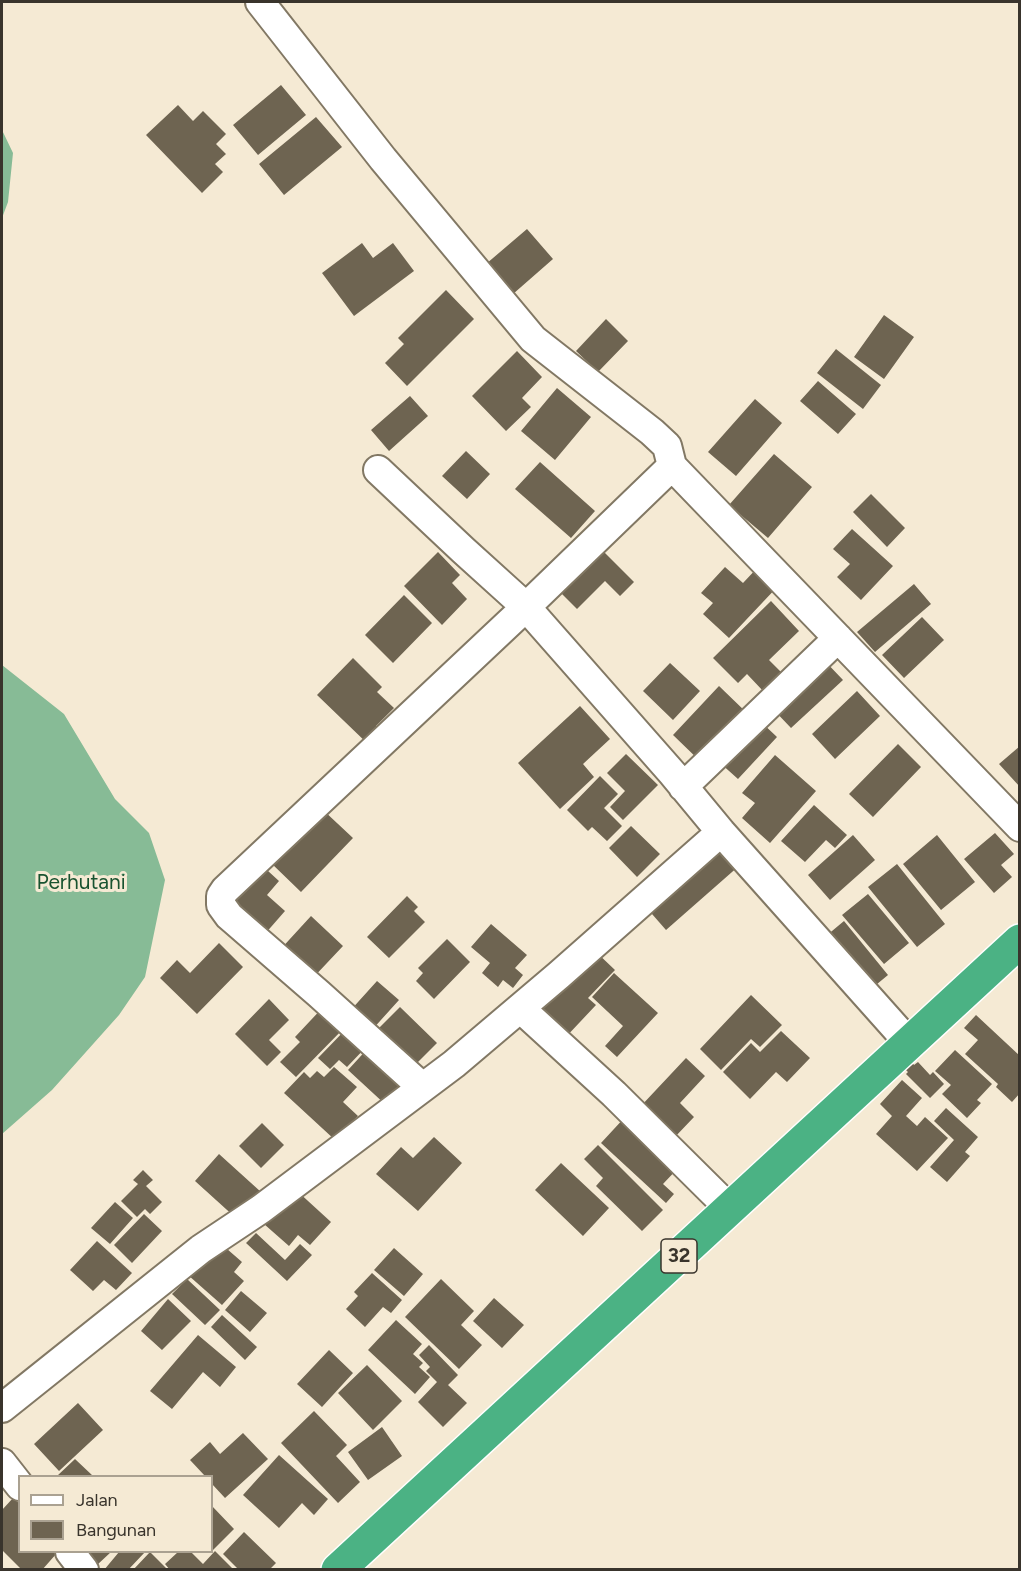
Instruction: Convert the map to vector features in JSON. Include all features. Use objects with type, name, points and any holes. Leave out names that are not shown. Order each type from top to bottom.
[{"type":"highway","name":"32","points":[[338,1569],[1020,941]]},
{"type":"street","points":[[260,2],[383,159],[533,339],[667,446],[672,466],[1020,827]]},
{"type":"street","points":[[422,1087],[229,916],[221,904],[221,896],[281,836],[526,607],[672,466]]},
{"type":"street","points":[[378,470],[526,607],[721,832],[910,1044]]},
{"type":"street","points":[[683,787],[838,638]]},
{"type":"street","points":[[2,1408],[201,1250],[261,1209],[454,1064],[721,832]]},
{"type":"street","points":[[520,1008],[614,1094],[730,1209]]},
{"type":"street","points":[[2,1463],[18,1483]]},
{"type":"street","points":[[72,1553],[84,1569]]},
{"type":"green space","points":[[2,130],[13,153],[8,202],[2,218]]},
{"type":"green space","name":"Perhutani","points":[[2,665],[64,714],[115,799],[149,833],[165,880],[145,977],[119,1015],[52,1090],[2,1134]]},
{"type":"building","points":[[281,85],[306,115],[258,155],[233,125]]},
{"type":"building","points":[[178,105],[193,121],[203,111],[226,134],[216,144],[226,154],[215,164],[223,172],[202,193],[146,135]]},
{"type":"building","points":[[316,117],[342,147],[284,195],[259,164]]},
{"type":"building","points":[[527,229],[553,259],[513,294],[486,264]]},
{"type":"building","points":[[362,243],[373,258],[393,243],[414,271],[354,316],[322,273]]},
{"type":"building","points":[[446,290],[474,319],[407,386],[385,363],[404,344],[398,338]]},
{"type":"building","points":[[884,315],[914,337],[884,379],[854,357]]},
{"type":"building","points":[[606,319],[628,341],[598,372],[576,351]]},
{"type":"building","points":[[836,349],[881,385],[863,409],[817,373]]},
{"type":"building","points":[[517,351],[542,377],[522,398],[531,407],[506,431],[472,396]]},
{"type":"building","points":[[818,381],[856,414],[838,434],[800,401]]},
{"type":"building","points":[[557,388],[591,417],[555,460],[521,431]]},
{"type":"building","points":[[410,396],[428,416],[389,451],[371,430]]},
{"type":"building","points":[[755,399],[782,423],[736,476],[708,452]]},
{"type":"building","points":[[466,451],[490,474],[467,499],[442,476]]},
{"type":"building","points":[[774,454],[812,487],[768,538],[729,505]]},
{"type":"building","points":[[540,462],[595,511],[571,538],[515,489]]},
{"type":"building","points":[[871,494],[905,528],[887,547],[853,512]]},
{"type":"building","points":[[852,529],[893,566],[861,600],[837,577],[850,564],[833,549]]},
{"type":"building","points":[[595,543],[634,582],[620,596],[605,581],[577,609],[553,585]]},
{"type":"building","points":[[438,552],[460,575],[452,583],[467,599],[442,625],[404,586]]},
{"type":"building","points":[[759,566],[779,585],[729,638],[703,614],[713,603],[701,593],[725,567],[743,583]]},
{"type":"building","points":[[914,584],[931,604],[875,652],[857,632]]},
{"type":"building","points":[[404,595],[432,623],[393,663],[365,635]]},
{"type":"building","points":[[771,601],[799,631],[769,660],[783,674],[764,692],[747,674],[738,683],[713,658]]},
{"type":"building","points":[[922,617],[944,640],[904,678],[882,655]]},
{"type":"building","points":[[353,658],[382,687],[377,692],[394,708],[376,726],[383,733],[370,746],[317,695]]},
{"type":"building","points":[[823,659],[843,680],[791,728],[772,708]]},
{"type":"building","points":[[670,663],[700,691],[673,720],[643,691]]},
{"type":"building","points":[[719,686],[748,714],[702,763],[673,735]]},
{"type":"building","points":[[857,691],[880,716],[835,759],[812,734]]},
{"type":"building","points":[[580,706],[610,739],[583,764],[594,777],[560,809],[518,763]]},
{"type":"building","points":[[759,720],[777,737],[738,779],[719,762]]},
{"type":"building","points":[[898,744],[921,767],[873,817],[849,794]]},
{"type":"building","points":[[1020,746],[1020,787],[999,764]]},
{"type":"building","points":[[626,754],[658,785],[623,820],[610,807],[625,791],[607,773]]},
{"type":"building","points":[[775,755],[816,791],[770,843],[742,818],[755,803],[742,793]]},
{"type":"building","points":[[600,776],[618,794],[604,808],[622,826],[607,841],[592,827],[588,831],[567,810]]},
{"type":"building","points":[[814,805],[847,835],[835,848],[826,840],[805,862],[781,841]]},
{"type":"building","points":[[322,809],[353,838],[301,892],[271,863]]},
{"type":"building","points":[[631,826],[660,854],[637,877],[609,848]]},
{"type":"building","points":[[995,833],[1014,854],[1001,865],[1012,877],[994,893],[964,859]]},
{"type":"building","points":[[853,835],[875,860],[830,900],[808,875]]},
{"type":"building","points":[[937,835],[975,882],[941,910],[903,864]]},
{"type":"building","points":[[719,842],[740,865],[666,930],[645,906]]},
{"type":"building","points":[[256,860],[279,881],[267,895],[285,911],[264,935],[223,898]]},
{"type":"building","points":[[897,864],[945,924],[917,947],[868,887]]},
{"type":"building","points":[[868,894],[909,943],[884,964],[842,915]]},
{"type":"building","points":[[407,896],[418,907],[414,911],[425,922],[389,958],[367,937]]},
{"type":"building","points":[[311,916],[343,946],[310,981],[278,952]]},
{"type":"building","points":[[844,921],[888,975],[865,994],[820,941]]},
{"type":"building","points":[[491,924],[527,955],[515,968],[523,975],[513,988],[503,980],[498,987],[482,973],[490,963],[471,947]]},
{"type":"building","points":[[447,939],[470,962],[434,999],[416,981],[423,973],[418,968]]},
{"type":"building","points":[[219,943],[243,967],[197,1014],[160,978],[177,960],[190,973]]},
{"type":"building","points":[[594,950],[615,970],[588,998],[596,1005],[564,1039],[535,1011]]},
{"type":"building","points":[[614,973],[658,1013],[617,1057],[605,1046],[623,1026],[592,997]]},
{"type":"building","points":[[377,981],[399,1000],[371,1031],[349,1012]]},
{"type":"building","points":[[751,995],[782,1025],[760,1047],[751,1039],[721,1070],[700,1049]]},
{"type":"building","points":[[269,999],[289,1020],[269,1040],[281,1052],[267,1066],[235,1034]]},
{"type":"building","points":[[326,1004],[347,1025],[296,1077],[280,1062],[300,1042],[295,1037]]},
{"type":"building","points":[[400,1007],[437,1043],[409,1071],[372,1035]]},
{"type":"building","points":[[976,1015],[1020,1056],[1020,1093],[1012,1102],[996,1087],[998,1084],[965,1054],[978,1040],[964,1028]]},
{"type":"building","points":[[349,1026],[368,1045],[347,1067],[339,1060],[330,1069],[318,1058]]},
{"type":"building","points":[[781,1031],[810,1058],[787,1082],[776,1072],[750,1099],[723,1072],[751,1043],[760,1052]]},
{"type":"building","points":[[370,1046],[409,1083],[387,1106],[348,1070]]},
{"type":"building","points":[[955,1050],[992,1084],[977,1100],[981,1103],[967,1118],[942,1094],[951,1085],[935,1071]]},
{"type":"building","points":[[686,1058],[705,1076],[680,1103],[694,1117],[674,1138],[640,1107]]},
{"type":"building","points":[[912,1062],[914,1065],[918,1062],[930,1075],[933,1072],[944,1084],[930,1098],[906,1074],[908,1072],[905,1069]]},
{"type":"building","points":[[334,1067],[357,1087],[343,1102],[358,1116],[335,1140],[284,1093],[304,1072],[310,1078],[317,1071],[324,1077]]},
{"type":"building","points":[[902,1080],[922,1098],[906,1116],[917,1126],[925,1117],[948,1138],[917,1171],[876,1134],[892,1116],[880,1104]]},
{"type":"building","points":[[946,1108],[978,1137],[965,1152],[970,1156],[947,1182],[930,1167],[954,1140],[934,1121]]},
{"type":"building","points":[[626,1116],[680,1166],[663,1184],[674,1194],[666,1203],[601,1143]]},
{"type":"building","points":[[262,1123],[284,1145],[261,1168],[239,1146]]},
{"type":"building","points":[[434,1137],[462,1163],[418,1211],[376,1174],[401,1147],[413,1158]]},
{"type":"building","points":[[598,1145],[663,1210],[642,1231],[596,1186],[603,1178],[584,1159]]},
{"type":"building","points":[[219,1154],[261,1192],[237,1219],[195,1181]]},
{"type":"building","points":[[561,1163],[609,1208],[583,1236],[535,1190]]},
{"type":"building","points":[[143,1170],[153,1180],[146,1186],[162,1202],[150,1214],[145,1209],[137,1217],[121,1201],[138,1184],[133,1180]]},
{"type":"building","points":[[296,1190],[331,1222],[310,1245],[298,1235],[289,1246],[264,1224]]},
{"type":"building","points":[[115,1202],[133,1218],[110,1244],[91,1228]]},
{"type":"building","points":[[144,1214],[162,1231],[132,1263],[114,1245]]},
{"type":"building","points":[[256,1233],[285,1260],[300,1244],[312,1255],[287,1281],[246,1243]]},
{"type":"building","points":[[97,1241],[132,1273],[116,1290],[104,1280],[93,1291],[70,1270]]},
{"type":"building","points":[[219,1242],[242,1262],[234,1272],[244,1281],[222,1305],[188,1275]]},
{"type":"building","points":[[394,1248],[423,1274],[404,1296],[374,1270]]},
{"type":"building","points":[[372,1273],[402,1300],[391,1313],[383,1307],[365,1327],[346,1309],[358,1296],[354,1292]]},
{"type":"building","points":[[187,1279],[220,1310],[205,1325],[172,1294]]},
{"type":"building","points":[[441,1279],[474,1311],[461,1325],[482,1345],[459,1369],[405,1317]]},
{"type":"building","points":[[241,1291],[267,1313],[250,1332],[225,1310]]},
{"type":"building","points":[[494,1298],[524,1325],[502,1348],[473,1321]]},
{"type":"building","points":[[168,1299],[191,1321],[162,1350],[141,1331]]},
{"type":"building","points":[[222,1315],[257,1347],[245,1360],[211,1327]]},
{"type":"building","points":[[396,1320],[422,1344],[413,1354],[423,1363],[419,1367],[430,1377],[415,1394],[368,1350]]},
{"type":"building","points":[[198,1335],[236,1367],[220,1387],[203,1372],[172,1409],[150,1391]]},
{"type":"building","points":[[429,1345],[458,1375],[448,1385],[467,1403],[443,1427],[418,1402],[437,1382],[426,1371],[430,1367],[419,1355]]},
{"type":"building","points":[[329,1350],[353,1373],[322,1407],[297,1384]]},
{"type":"building","points":[[367,1365],[402,1401],[373,1430],[338,1393]]},
{"type":"building","points":[[78,1403],[103,1430],[59,1471],[34,1444]]},
{"type":"building","points":[[314,1411],[347,1445],[336,1456],[360,1482],[338,1503],[281,1443]]},
{"type":"building","points":[[382,1427],[402,1456],[368,1480],[348,1452]]},
{"type":"building","points":[[243,1433],[268,1459],[225,1498],[213,1485],[213,1475],[204,1475],[190,1460],[210,1442],[220,1454]]},
{"type":"building","points":[[279,1455],[328,1499],[314,1515],[302,1503],[279,1528],[243,1495]]},
{"type":"building","points":[[75,1459],[92,1475],[58,1475]]},
{"type":"building","points":[[13,1498],[18,1502],[18,1553],[57,1553],[42,1570],[22,1570],[2,1550],[2,1510]]},
{"type":"building","points":[[213,1507],[234,1529],[213,1550]]},
{"type":"building","points":[[244,1532],[276,1563],[269,1570],[239,1570],[223,1554]]},
{"type":"building","points":[[215,1551],[234,1570],[170,1570],[165,1564],[177,1553],[192,1553],[203,1564]]},
{"type":"building","points":[[85,1553],[110,1553],[97,1565]]},
{"type":"building","points":[[118,1553],[144,1553],[128,1570],[104,1570]]},
{"type":"building","points":[[151,1553],[168,1570],[133,1570]]}]
